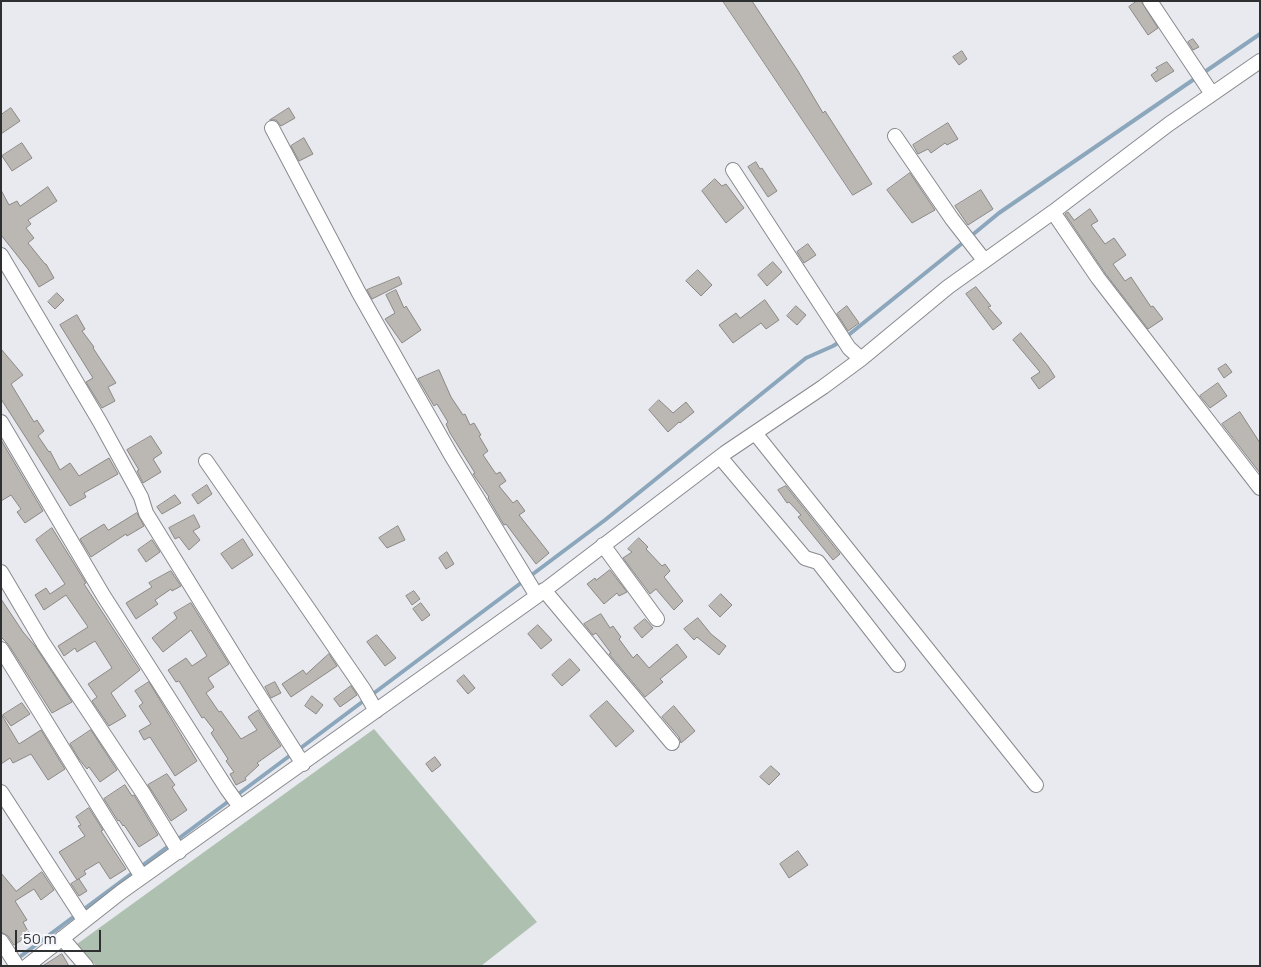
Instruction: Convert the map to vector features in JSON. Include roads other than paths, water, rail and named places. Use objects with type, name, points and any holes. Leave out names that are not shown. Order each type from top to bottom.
[{"type":"street","points":[[1150,1],[1212,94]]},
{"type":"street","points":[[26,966],[139,872],[177,850],[239,805],[298,755],[374,708],[534,586],[603,545],[720,457],[861,359],[948,287],[984,260],[1053,212],[1169,124],[1260,62]]},
{"type":"street","points":[[272,128],[363,299],[441,438],[534,586],[672,743]]},
{"type":"street","points":[[894,136],[974,250],[984,260]]},
{"type":"street","points":[[733,170],[849,348],[861,359]]},
{"type":"street","points":[[1053,212],[1098,278],[1260,488]]},
{"type":"street","points":[[1,255],[100,422],[141,497],[146,513],[298,755]]},
{"type":"street","points":[[1,422],[102,595],[239,805]]},
{"type":"street","points":[[755,433],[1036,786]]},
{"type":"street","points":[[720,457],[804,558],[818,562],[898,665]]},
{"type":"street","points":[[206,461],[364,690],[374,708]]},
{"type":"street","points":[[603,545],[657,619]]},
{"type":"street","points":[[1,572],[43,643],[177,850]]},
{"type":"street","points":[[1,649],[139,872]]},
{"type":"street","points":[[1,792],[84,919]]},
{"type":"street","points":[[62,938],[86,966]]},
{"type":"street","points":[[4,946],[18,966]]},
{"type":"waterway","points":[[971,236],[999,213],[1260,34]]},
{"type":"waterway","points":[[846,337],[965,241]]},
{"type":"waterway","points":[[298,750],[605,520],[806,358],[841,341]]},
{"type":"waterway","points":[[17,959],[292,754]]}]
